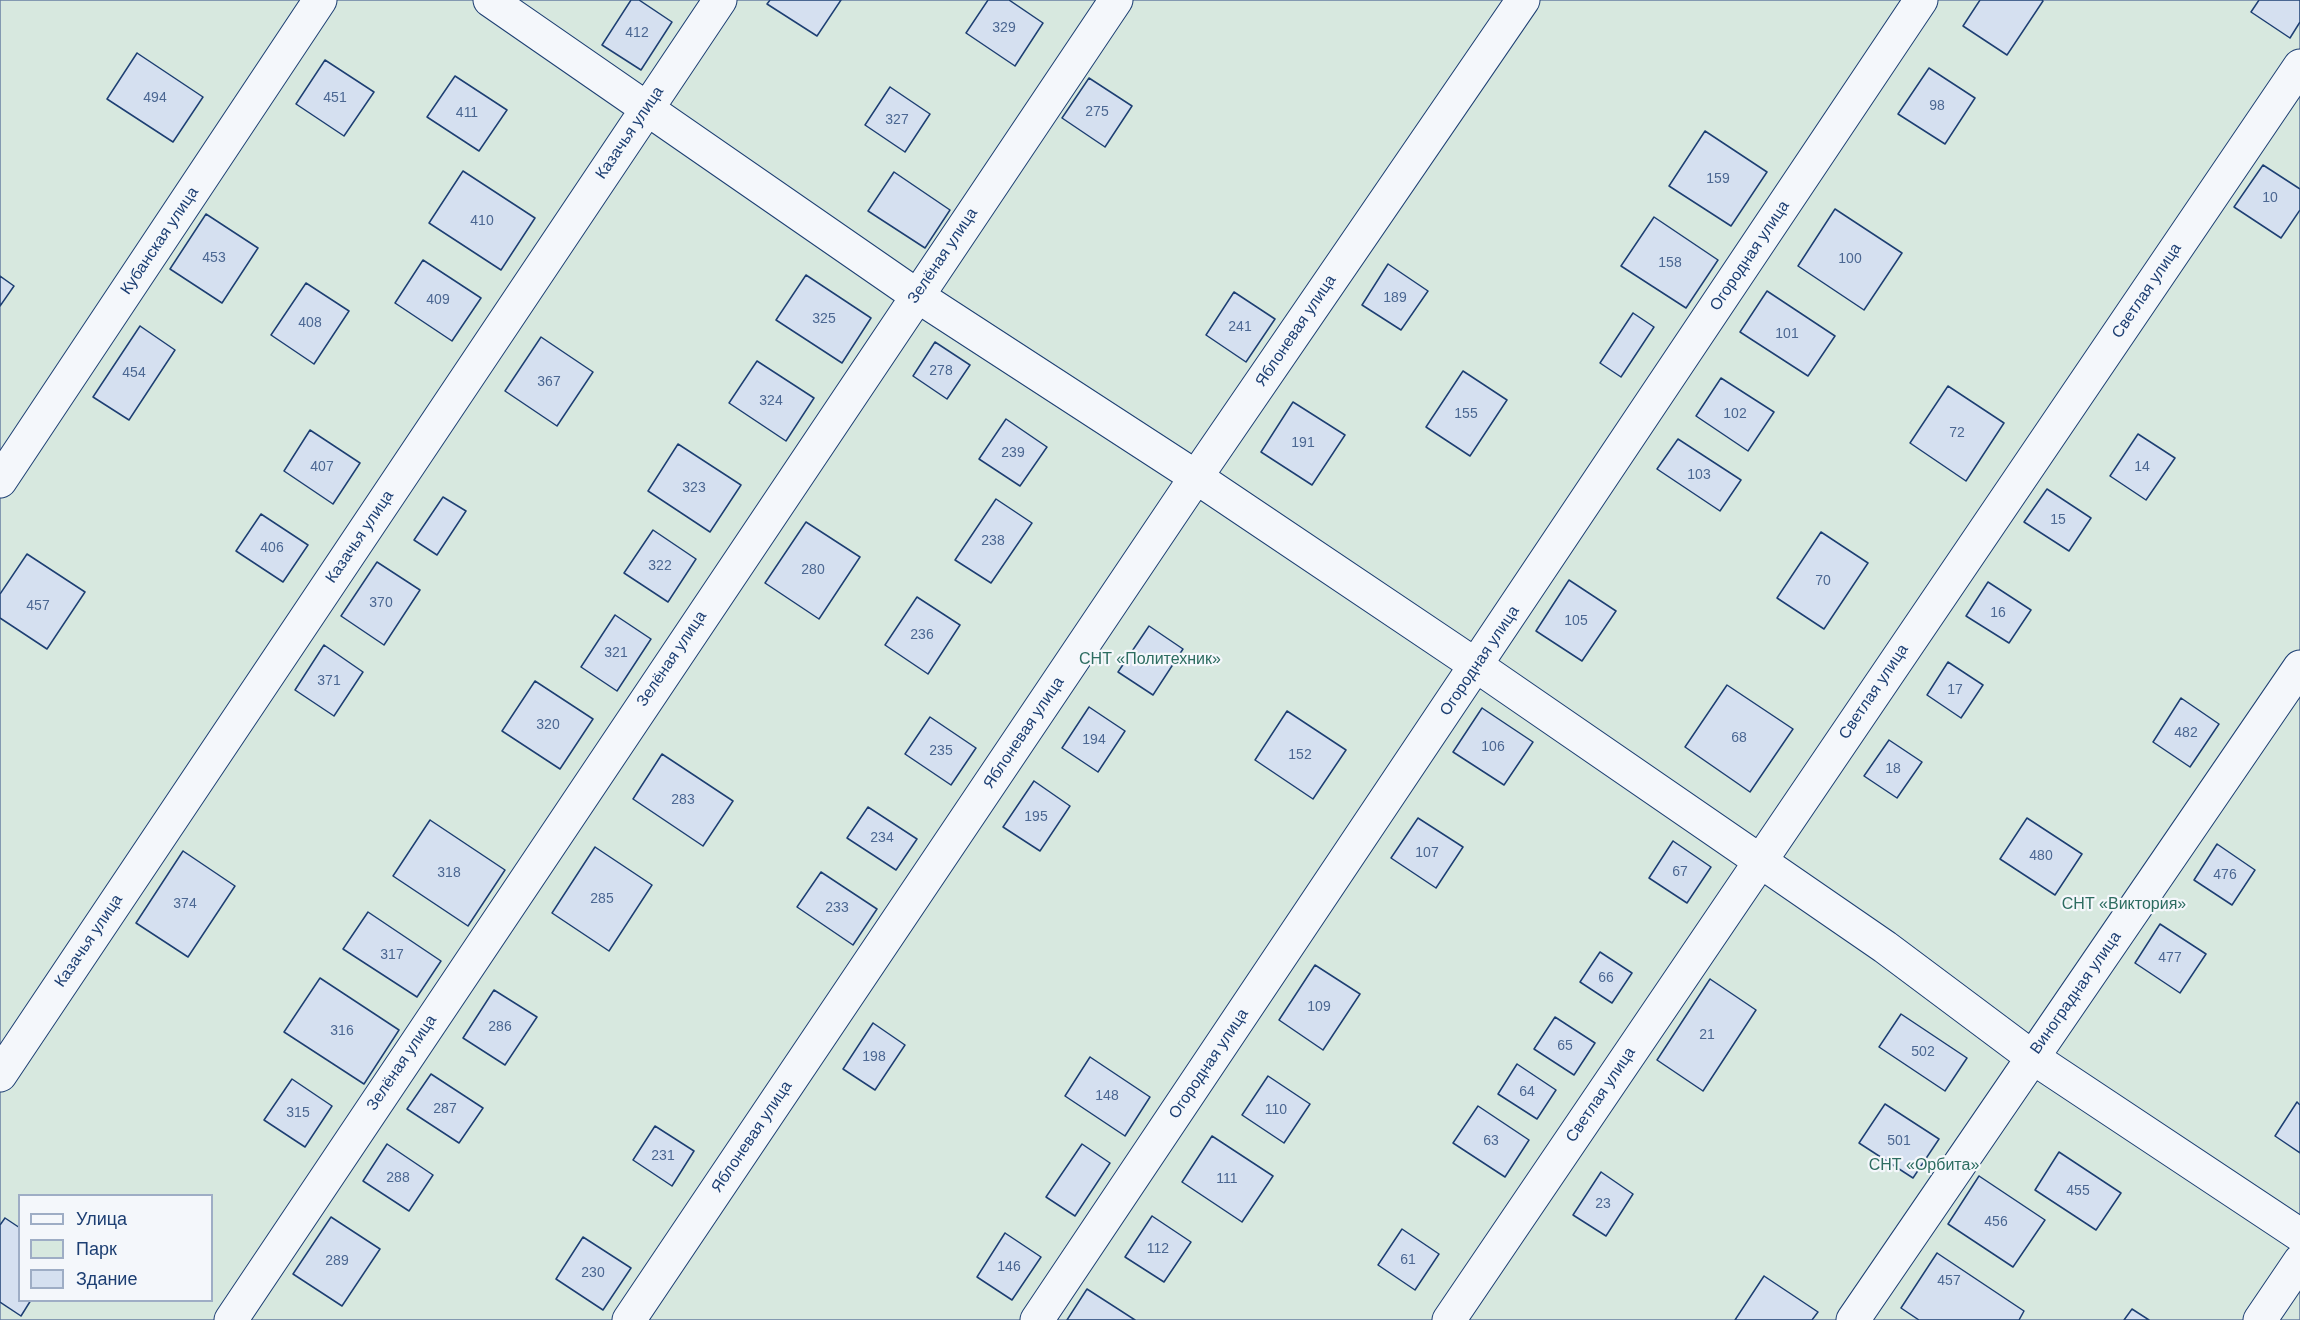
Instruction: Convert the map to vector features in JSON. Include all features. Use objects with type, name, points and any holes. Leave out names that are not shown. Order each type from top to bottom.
[{"type":"street","name":"Кубанская улица","points":[[0,481],[320,0]]},
{"type":"street","points":[[490,0],[916,295],[1196,477],[1477,666],[1885,947],[2032,1057],[2300,1235]]},
{"type":"street","name":"Казачья улица","points":[[0,1075],[720,0]]},
{"type":"street","name":"Зелёная улица","points":[[231,1320],[916,295],[1116,0]]},
{"type":"street","name":"Яблоневая улица","points":[[629,1320],[1196,477],[1523,0]]},
{"type":"street","name":"Огородная улица","points":[[1037,1320],[1922,0]]},
{"type":"street","name":"Светлая улица","points":[[1449,1320],[2300,66]]},
{"type":"street","name":"Виноградная улица","points":[[1853,1320],[2300,667]]},
{"type":"street","points":[[2260,1320],[2300,1261]]},
{"type":"green space","name":"СНТ «Политехник»","points":[[0,0],[2300,0],[2300,1320],[0,1320]]},
{"type":"building","points":[[631,0],[639,0],[672,22],[641,70],[602,45]]},
{"type":"building","points":[[770,0],[841,0],[817,36],[767,4]]},
{"type":"building","points":[[988,0],[1009,0],[1043,23],[1015,66],[966,33]]},
{"type":"building","points":[[1980,0],[2043,1],[2007,55],[1963,26]]},
{"type":"building","points":[[2259,0],[2300,0],[2300,22],[2290,38],[2251,12]]},
{"type":"building","points":[[137,53],[203,97],[173,142],[107,99]]},
{"type":"building","points":[[325,60],[374,92],[344,136],[296,104]]},
{"type":"building","points":[[1929,68],[1975,98],[1945,144],[1898,114]]},
{"type":"building","points":[[455,76],[507,110],[479,151],[427,117]]},
{"type":"building","points":[[1089,78],[1132,106],[1105,147],[1062,118]]},
{"type":"building","points":[[890,87],[930,114],[905,152],[865,125]]},
{"type":"building","points":[[1705,131],[1767,172],[1731,226],[1669,186]]},
{"type":"building","points":[[2263,165],[2300,189],[2300,210],[2281,238],[2234,207]]},
{"type":"building","points":[[463,171],[535,218],[501,270],[429,223]]},
{"type":"building","points":[[894,172],[950,210],[925,248],[868,211]]},
{"type":"building","points":[[1835,209],[1902,253],[1864,310],[1798,266]]},
{"type":"building","points":[[206,214],[258,248],[222,303],[170,269]]},
{"type":"building","points":[[1654,217],[1718,260],[1686,308],[1621,266]]},
{"type":"building","points":[[423,260],[481,298],[452,341],[395,303]]},
{"type":"building","points":[[1388,264],[1428,291],[1401,330],[1362,305]]},
{"type":"building","points":[[806,275],[871,318],[842,363],[776,320]]},
{"type":"building","points":[[0,276],[14,286],[0,306]]},
{"type":"building","points":[[306,283],[349,311],[314,364],[271,335]]},
{"type":"building","points":[[1767,291],[1835,336],[1808,376],[1740,332]]},
{"type":"building","points":[[1234,292],[1275,319],[1246,362],[1206,335]]},
{"type":"building","points":[[1633,313],[1654,327],[1621,377],[1600,363]]},
{"type":"building","points":[[140,326],[175,350],[129,420],[93,397]]},
{"type":"building","points":[[541,337],[593,372],[557,426],[505,391]]},
{"type":"building","points":[[935,342],[970,365],[947,399],[913,376]]},
{"type":"building","points":[[757,361],[814,398],[786,441],[729,403]]},
{"type":"building","points":[[1463,371],[1507,400],[1470,456],[1426,427]]},
{"type":"building","points":[[1721,378],[1774,412],[1748,451],[1696,416]]},
{"type":"building","points":[[1948,386],[2004,423],[1966,481],[1910,443]]},
{"type":"building","points":[[1293,402],[1345,435],[1312,485],[1261,452]]},
{"type":"building","points":[[1006,419],[1047,447],[1020,486],[979,459]]},
{"type":"building","points":[[310,430],[360,463],[333,504],[284,471]]},
{"type":"building","points":[[2138,434],[2175,458],[2146,500],[2110,476]]},
{"type":"building","points":[[1678,439],[1741,480],[1720,511],[1657,469]]},
{"type":"building","points":[[678,444],[741,485],[710,532],[648,491]]},
{"type":"building","points":[[2047,489],[2091,518],[2069,551],[2024,522]]},
{"type":"building","points":[[443,497],[466,511],[437,555],[414,540]]},
{"type":"building","points":[[996,499],[1032,523],[991,583],[955,560]]},
{"type":"building","points":[[261,514],[308,545],[283,582],[236,551]]},
{"type":"building","points":[[806,522],[860,557],[819,619],[765,583]]},
{"type":"building","points":[[653,530],[696,559],[668,602],[624,573]]},
{"type":"building","points":[[1821,532],[1868,563],[1824,629],[1777,598]]},
{"type":"building","points":[[27,554],[85,592],[47,649],[0,618],[0,594]]},
{"type":"building","points":[[377,562],[420,590],[384,645],[341,616]]},
{"type":"building","points":[[1569,580],[1616,611],[1582,661],[1536,631]]},
{"type":"building","points":[[1988,582],[2031,610],[2009,643],[1966,616]]},
{"type":"building","points":[[917,597],[960,625],[928,674],[885,645]]},
{"type":"building","points":[[615,615],[651,639],[617,691],[581,667]]},
{"type":"building","points":[[1149,626],[1183,649],[1153,695],[1118,672]]},
{"type":"building","points":[[324,645],[363,672],[334,716],[295,690]]},
{"type":"building","points":[[1948,662],[1983,685],[1961,718],[1927,695]]},
{"type":"building","points":[[535,681],[593,719],[560,769],[502,731]]},
{"type":"building","points":[[1727,685],[1793,729],[1750,792],[1685,747]]},
{"type":"building","points":[[2181,698],[2219,724],[2190,767],[2153,742]]},
{"type":"building","points":[[1089,707],[1125,731],[1098,772],[1062,748]]},
{"type":"building","points":[[1482,708],[1533,742],[1504,785],[1453,752]]},
{"type":"building","points":[[1287,711],[1346,750],[1313,799],[1255,760]]},
{"type":"building","points":[[930,717],[976,748],[951,785],[905,754]]},
{"type":"building","points":[[1889,740],[1922,762],[1897,798],[1864,776]]},
{"type":"building","points":[[662,754],[733,801],[703,846],[633,799]]},
{"type":"building","points":[[1034,781],[1070,806],[1040,851],[1003,827]]},
{"type":"building","points":[[868,807],[917,839],[896,870],[847,838]]},
{"type":"building","points":[[1418,818],[1463,847],[1436,888],[1391,858]]},
{"type":"building","points":[[2027,818],[2082,854],[2055,895],[2000,859]]},
{"type":"building","points":[[430,820],[505,870],[468,926],[393,876]]},
{"type":"building","points":[[1673,841],[1711,867],[1687,903],[1649,878]]},
{"type":"building","points":[[2217,844],[2255,870],[2232,905],[2194,880]]},
{"type":"building","points":[[595,847],[652,885],[609,951],[552,913]]},
{"type":"building","points":[[183,851],[235,886],[188,957],[136,923]]},
{"type":"building","points":[[821,872],[877,909],[853,945],[797,907]]},
{"type":"building","points":[[368,912],[441,961],[417,997],[343,949]]},
{"type":"building","points":[[2160,924],[2206,954],[2180,993],[2135,963]]},
{"type":"building","points":[[1600,952],[1632,973],[1612,1003],[1580,982]]},
{"type":"building","points":[[1315,965],[1360,994],[1323,1050],[1279,1020]]},
{"type":"building","points":[[320,978],[399,1030],[364,1084],[284,1032]]},
{"type":"building","points":[[1710,979],[1756,1010],[1703,1091],[1657,1060]]},
{"type":"building","points":[[494,990],[537,1017],[505,1065],[463,1038]]},
{"type":"building","points":[[1901,1014],[1967,1058],[1945,1091],[1879,1047]]},
{"type":"building","points":[[1555,1017],[1595,1043],[1574,1075],[1534,1049]]},
{"type":"building","points":[[873,1023],[905,1045],[875,1090],[843,1069]]},
{"type":"building","points":[[1090,1057],[1150,1097],[1125,1136],[1065,1096]]},
{"type":"building","points":[[1517,1064],[1556,1090],[1537,1119],[1498,1094]]},
{"type":"building","points":[[431,1074],[483,1108],[459,1143],[407,1109]]},
{"type":"building","points":[[1268,1076],[1310,1104],[1284,1143],[1242,1115]]},
{"type":"building","points":[[292,1079],[332,1106],[305,1147],[264,1120]]},
{"type":"building","points":[[2297,1102],[2300,1105],[2300,1153],[2275,1136]]},
{"type":"building","points":[[1885,1104],[1939,1139],[1913,1178],[1859,1143]]},
{"type":"building","points":[[1478,1106],[1529,1140],[1505,1177],[1453,1143]]},
{"type":"building","points":[[655,1126],[694,1151],[672,1186],[633,1160]]},
{"type":"building","points":[[1212,1136],[1273,1176],[1242,1222],[1182,1182]]},
{"type":"building","points":[[387,1144],[433,1175],[409,1211],[363,1181]]},
{"type":"building","points":[[1082,1144],[1110,1163],[1075,1216],[1046,1197]]},
{"type":"building","points":[[2059,1152],[2121,1193],[2096,1230],[2035,1190]]},
{"type":"building","points":[[1601,1172],[1633,1194],[1606,1236],[1573,1215]]},
{"type":"building","points":[[1979,1176],[2045,1220],[2013,1267],[1948,1224]]},
{"type":"building","points":[[1152,1216],[1191,1242],[1164,1282],[1125,1257]]},
{"type":"building","points":[[331,1217],[380,1249],[342,1306],[293,1274]]},
{"type":"building","points":[[5,1218],[18,1227],[18,1302],[30,1302],[21,1316],[0,1302],[0,1225]]},
{"type":"building","points":[[1402,1229],[1439,1254],[1415,1290],[1378,1265]]},
{"type":"building","points":[[1005,1233],[1041,1257],[1012,1300],[977,1277]]},
{"type":"building","points":[[583,1237],[631,1268],[603,1310],[556,1279]]},
{"type":"building","points":[[1937,1253],[2024,1311],[2019,1320],[1919,1320],[1901,1308]]},
{"type":"building","points":[[1764,1276],[1818,1312],[1812,1320],[1735,1320]]},
{"type":"building","points":[[1087,1289],[1135,1320],[1067,1320]]},
{"type":"building","points":[[2132,1309],[2149,1320],[2124,1320]]},
{"type":"park label","name":"СНТ «Виктория»","points":[[2124,905]]},
{"type":"park label","name":"СНТ «Орбита»","points":[[1924,1166]]}]
